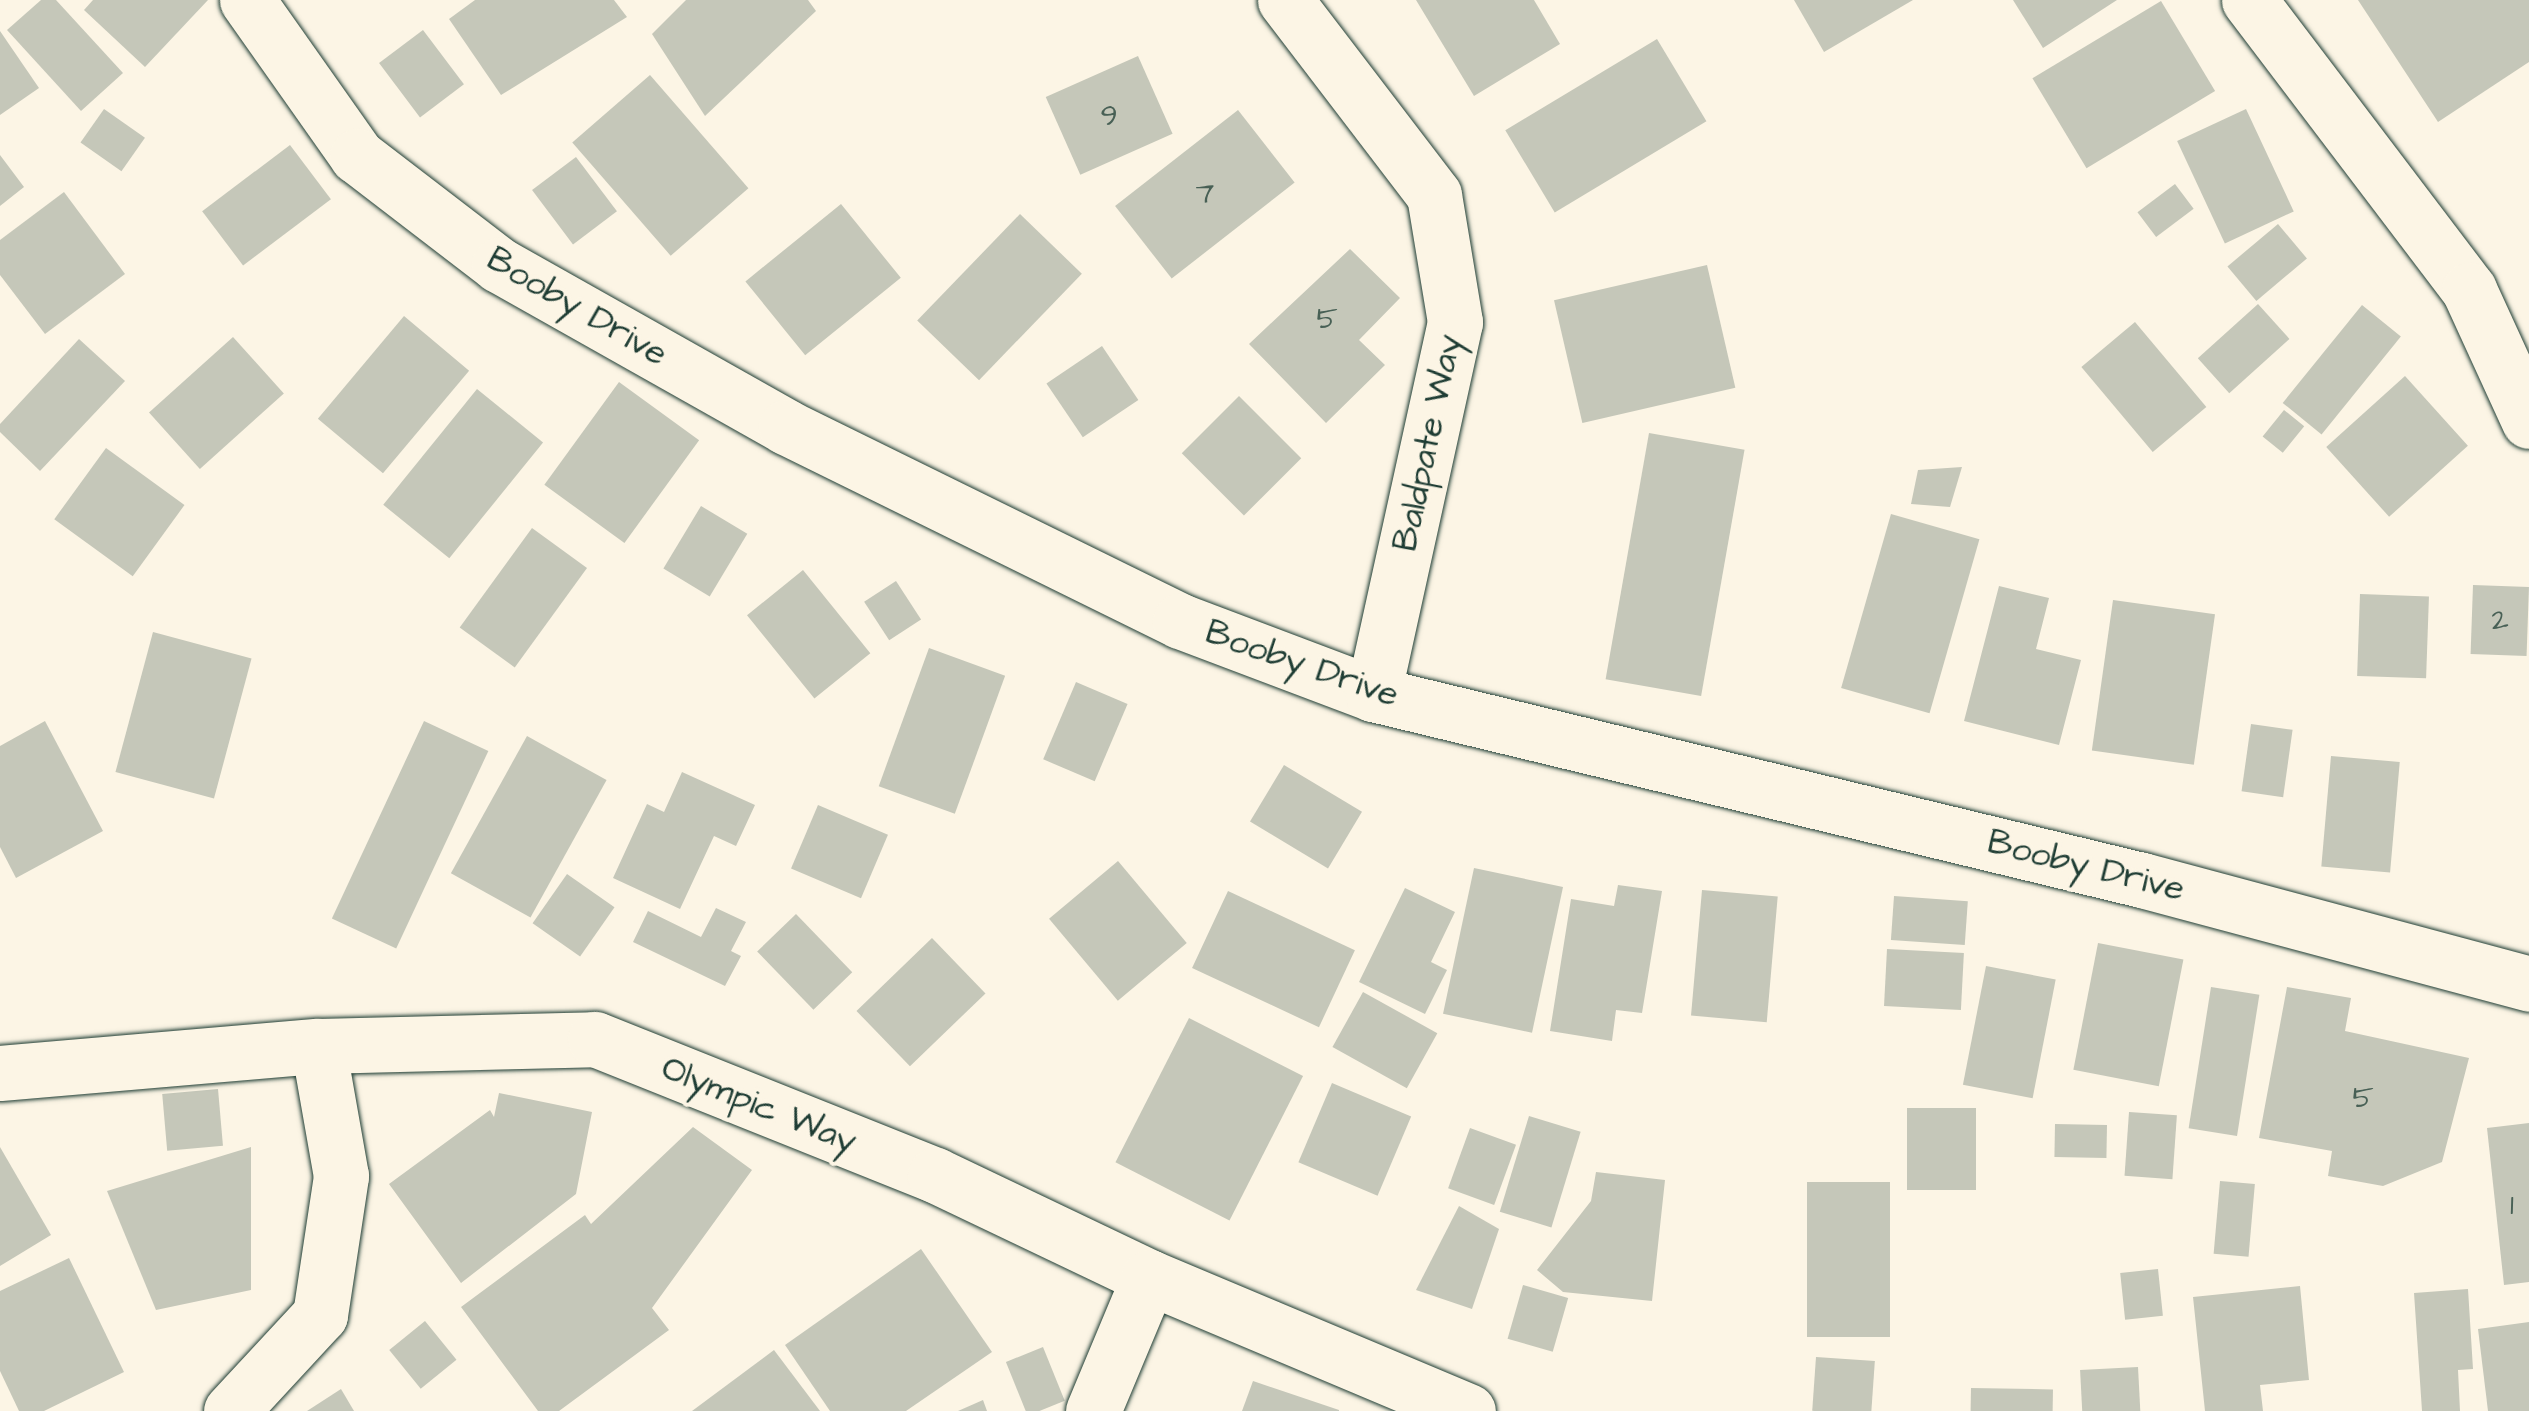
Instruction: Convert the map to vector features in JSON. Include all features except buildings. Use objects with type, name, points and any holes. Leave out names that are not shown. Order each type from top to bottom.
[{"type":"street","name":"Booby Drive","points":[[247,0],[357,156],[499,265],[786,427],[1180,620],[1374,694],[2142,880],[2529,984]]},
{"type":"street","name":"Baldpate Way","points":[[1286,0],[1434,195],[1455,322],[1374,694]]},
{"type":"street","points":[[2249,0],[2469,290],[2529,421]]},
{"type":"street","name":"Olympic Way","points":[[0,1073],[318,1046],[595,1038],[935,1176],[1149,1278],[1468,1411]]},
{"type":"street","points":[[231,1411],[320,1315],[342,1176],[318,1046]]},
{"type":"street","points":[[1093,1411],[1149,1278]]}]
